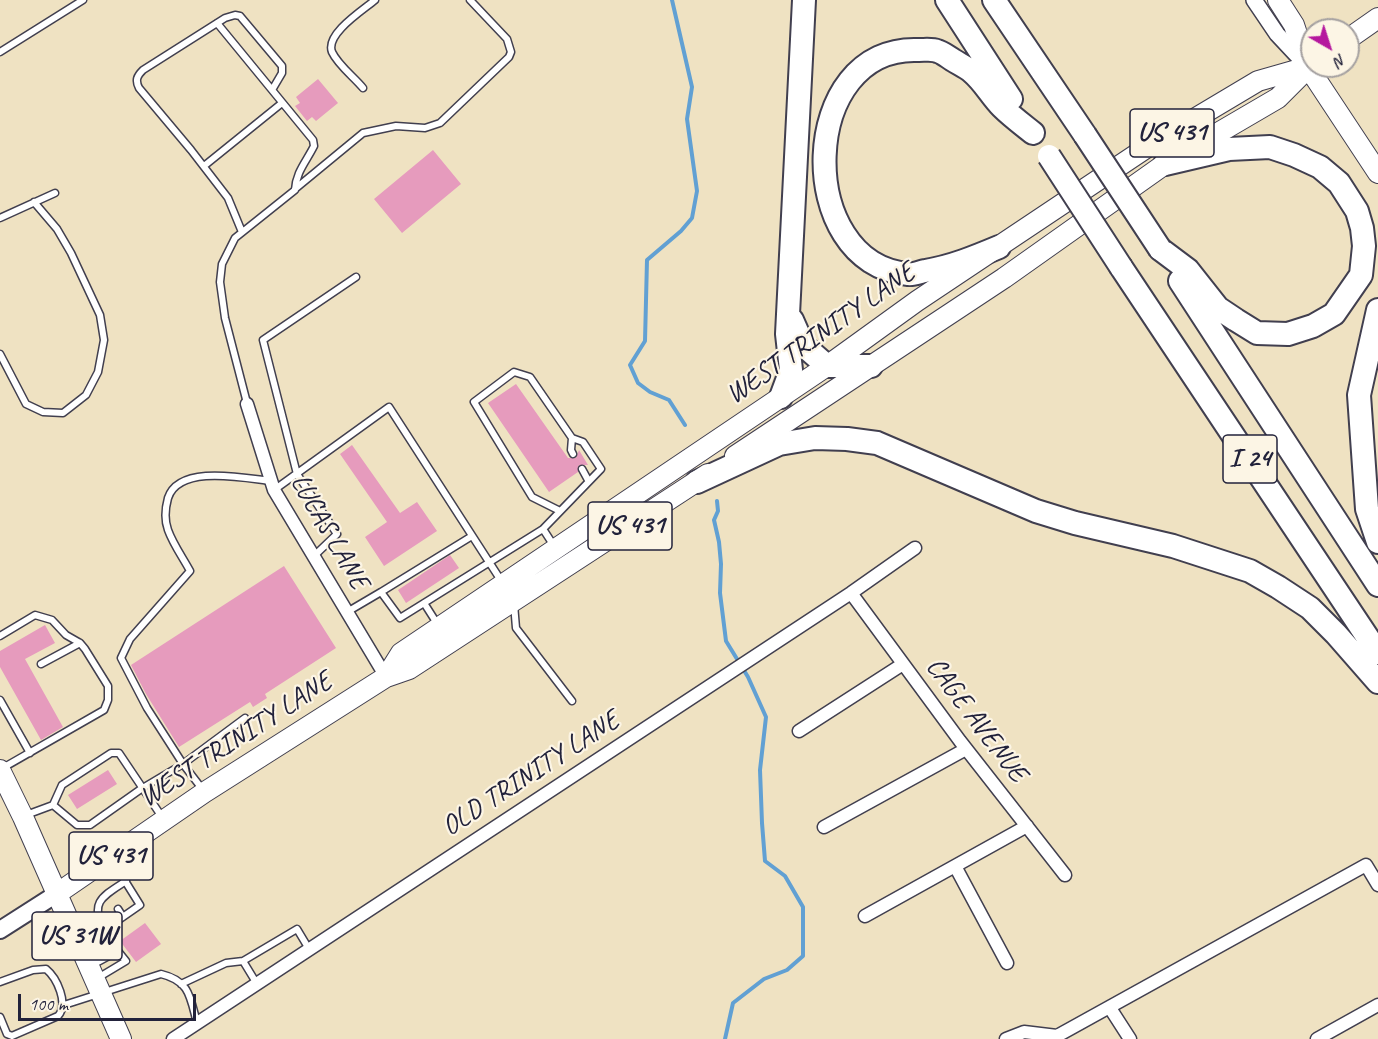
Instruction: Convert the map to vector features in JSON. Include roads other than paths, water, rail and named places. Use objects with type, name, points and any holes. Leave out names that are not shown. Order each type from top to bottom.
[{"type":"highway","points":[[781,397],[792,370],[787,334],[804,0]]},
{"type":"highway","name":"I 24","points":[[947,0],[1121,267],[1378,653]]},
{"type":"highway","name":"I 24","points":[[994,0],[1160,249],[1378,585]]},
{"type":"highway","points":[[999,247],[948,267],[909,274],[885,269],[864,256],[847,238],[835,218],[827,194],[824,159],[831,120],[843,90],[858,70],[877,56],[901,49],[938,51],[973,73],[1001,106],[1033,133]]},
{"type":"highway","points":[[1160,249],[1188,270],[1218,308],[1257,333],[1288,334],[1313,326],[1334,314],[1361,275],[1364,246],[1357,211],[1339,183],[1320,167],[1294,155],[1270,147],[1229,149],[1165,164]]},
{"type":"highway","points":[[788,310],[795,331],[803,345],[827,366],[871,366]]},
{"type":"highway","points":[[1378,310],[1359,395],[1366,508],[1378,542]]},
{"type":"highway","points":[[697,482],[779,444],[815,438],[877,443],[1036,511],[1075,523],[1184,549],[1250,571],[1278,586],[1310,608],[1378,682]]},
{"type":"main road","points":[[1278,0],[1294,25],[1300,40]]},
{"type":"main road","points":[[1360,31],[1377,20]]},
{"type":"main road","name":"WEST TRINITY LANE","points":[[509,593],[557,549],[827,366],[917,301],[1149,146],[1258,81],[1300,68]]},
{"type":"main road","name":"WEST TRINITY LANE","points":[[58,893],[205,792],[386,677],[409,669],[444,635],[509,593],[568,566],[697,482],[1004,278],[1165,164],[1278,98],[1300,75]]},
{"type":"main road","points":[[1318,78],[1378,173]]},
{"type":"main road","name":"US 31W","points":[[2,778],[24,817],[121,1039]]},
{"type":"main road","points":[[0,930],[58,893]]},
{"type":"street","points":[[1254,0],[1277,34],[1300,56]]},
{"type":"street","name":"LUCAS LANE","points":[[247,404],[273,486],[386,677]]},
{"type":"street","name":"OLD TRINITY LANE","points":[[173,1039],[851,593],[915,548]]},
{"type":"street","name":"CAGE AVENUE","points":[[851,593],[966,748],[1065,875]]},
{"type":"street","points":[[799,731],[903,664]]},
{"type":"street","points":[[824,827],[966,748]]},
{"type":"street","points":[[865,916],[1027,826]]},
{"type":"street","points":[[1006,1039],[1024,1032],[1057,1036],[1366,865],[1378,885]]},
{"type":"street","points":[[955,866],[1007,963]]},
{"type":"street","points":[[1317,1039],[1378,1005]]},
{"type":"street","points":[[1110,1008],[1130,1039]]},
{"type":"lane","points":[[0,52],[82,0]]},
{"type":"lane","points":[[363,88],[336,58],[331,50],[331,42],[336,33],[375,0]]},
{"type":"lane","points":[[247,404],[233,352],[220,282],[222,264],[235,237],[363,133],[396,126],[425,128],[440,123],[509,57],[512,52],[507,39],[470,0]]},
{"type":"lane","points":[[242,232],[228,198],[136,83],[143,70],[217,23],[235,15],[240,16],[282,66],[282,73],[272,90]]},
{"type":"lane","points":[[217,23],[313,140],[314,147],[296,178],[295,190]]},
{"type":"lane","points":[[204,166],[282,103]]},
{"type":"lane","points":[[0,218],[55,193]]},
{"type":"lane","points":[[0,354],[26,404],[44,412],[63,413],[86,395],[98,372],[104,340],[100,315],[57,229],[34,202]]},
{"type":"lane","points":[[314,556],[337,534],[297,474],[263,340],[356,277]]},
{"type":"lane","points":[[381,592],[400,618],[543,530],[588,480],[601,469],[583,442],[573,438],[530,377],[514,372],[474,402],[532,497],[560,511]]},
{"type":"lane","points":[[205,792],[183,764],[147,708],[120,657],[130,639],[190,571],[168,530],[165,510],[170,493],[178,484],[190,478],[218,476],[273,486],[297,474],[389,407],[509,593],[516,628],[572,701]]},
{"type":"lane","points":[[573,438],[571,450],[573,454]]},
{"type":"lane","points":[[582,469],[588,480]]},
{"type":"lane","points":[[543,530],[568,566]]},
{"type":"lane","points":[[347,612],[471,536]]},
{"type":"lane","points":[[424,603],[444,635]]},
{"type":"lane","points":[[0,636],[35,615],[52,620],[66,635],[80,643],[108,686],[108,700],[104,710],[30,753],[2,778]]},
{"type":"lane","points":[[41,664],[80,643]]},
{"type":"lane","points":[[0,700],[30,753]]},
{"type":"lane","points":[[53,805],[77,825],[90,825],[141,789],[183,764],[245,718]]},
{"type":"lane","points":[[24,817],[53,805],[62,785],[111,753],[119,753],[141,789],[164,820]]},
{"type":"lane","points":[[104,930],[140,905],[110,857]]},
{"type":"lane","points":[[64,1005],[96,979],[126,961],[104,930],[98,918],[97,908],[107,893],[126,881]]},
{"type":"lane","points":[[107,893],[111,900]]},
{"type":"lane","points":[[118,909],[123,917]]},
{"type":"lane","points":[[181,984],[226,963],[243,961],[297,928],[309,949]]},
{"type":"lane","points":[[96,979],[118,951]]},
{"type":"lane","points":[[243,961],[257,984]]},
{"type":"lane","points":[[0,982],[33,970],[46,969],[53,975],[64,1005],[62,1013],[58,1016],[12,1036],[7,1034],[0,1017]]},
{"type":"lane","points":[[96,979],[160,974],[175,977],[189,992],[197,1023]]},
{"type":"waterway","points":[[672,0],[692,87],[687,119],[697,191],[692,218],[681,231],[647,260],[645,341],[630,365],[638,383],[650,392],[669,400],[685,425]]},
{"type":"waterway","points":[[717,501],[718,511],[714,520],[719,542],[720,593],[726,641],[748,677],[766,717],[760,770],[765,861],[785,876],[803,907],[803,956],[787,970],[764,979],[733,1003],[725,1039]]}]
